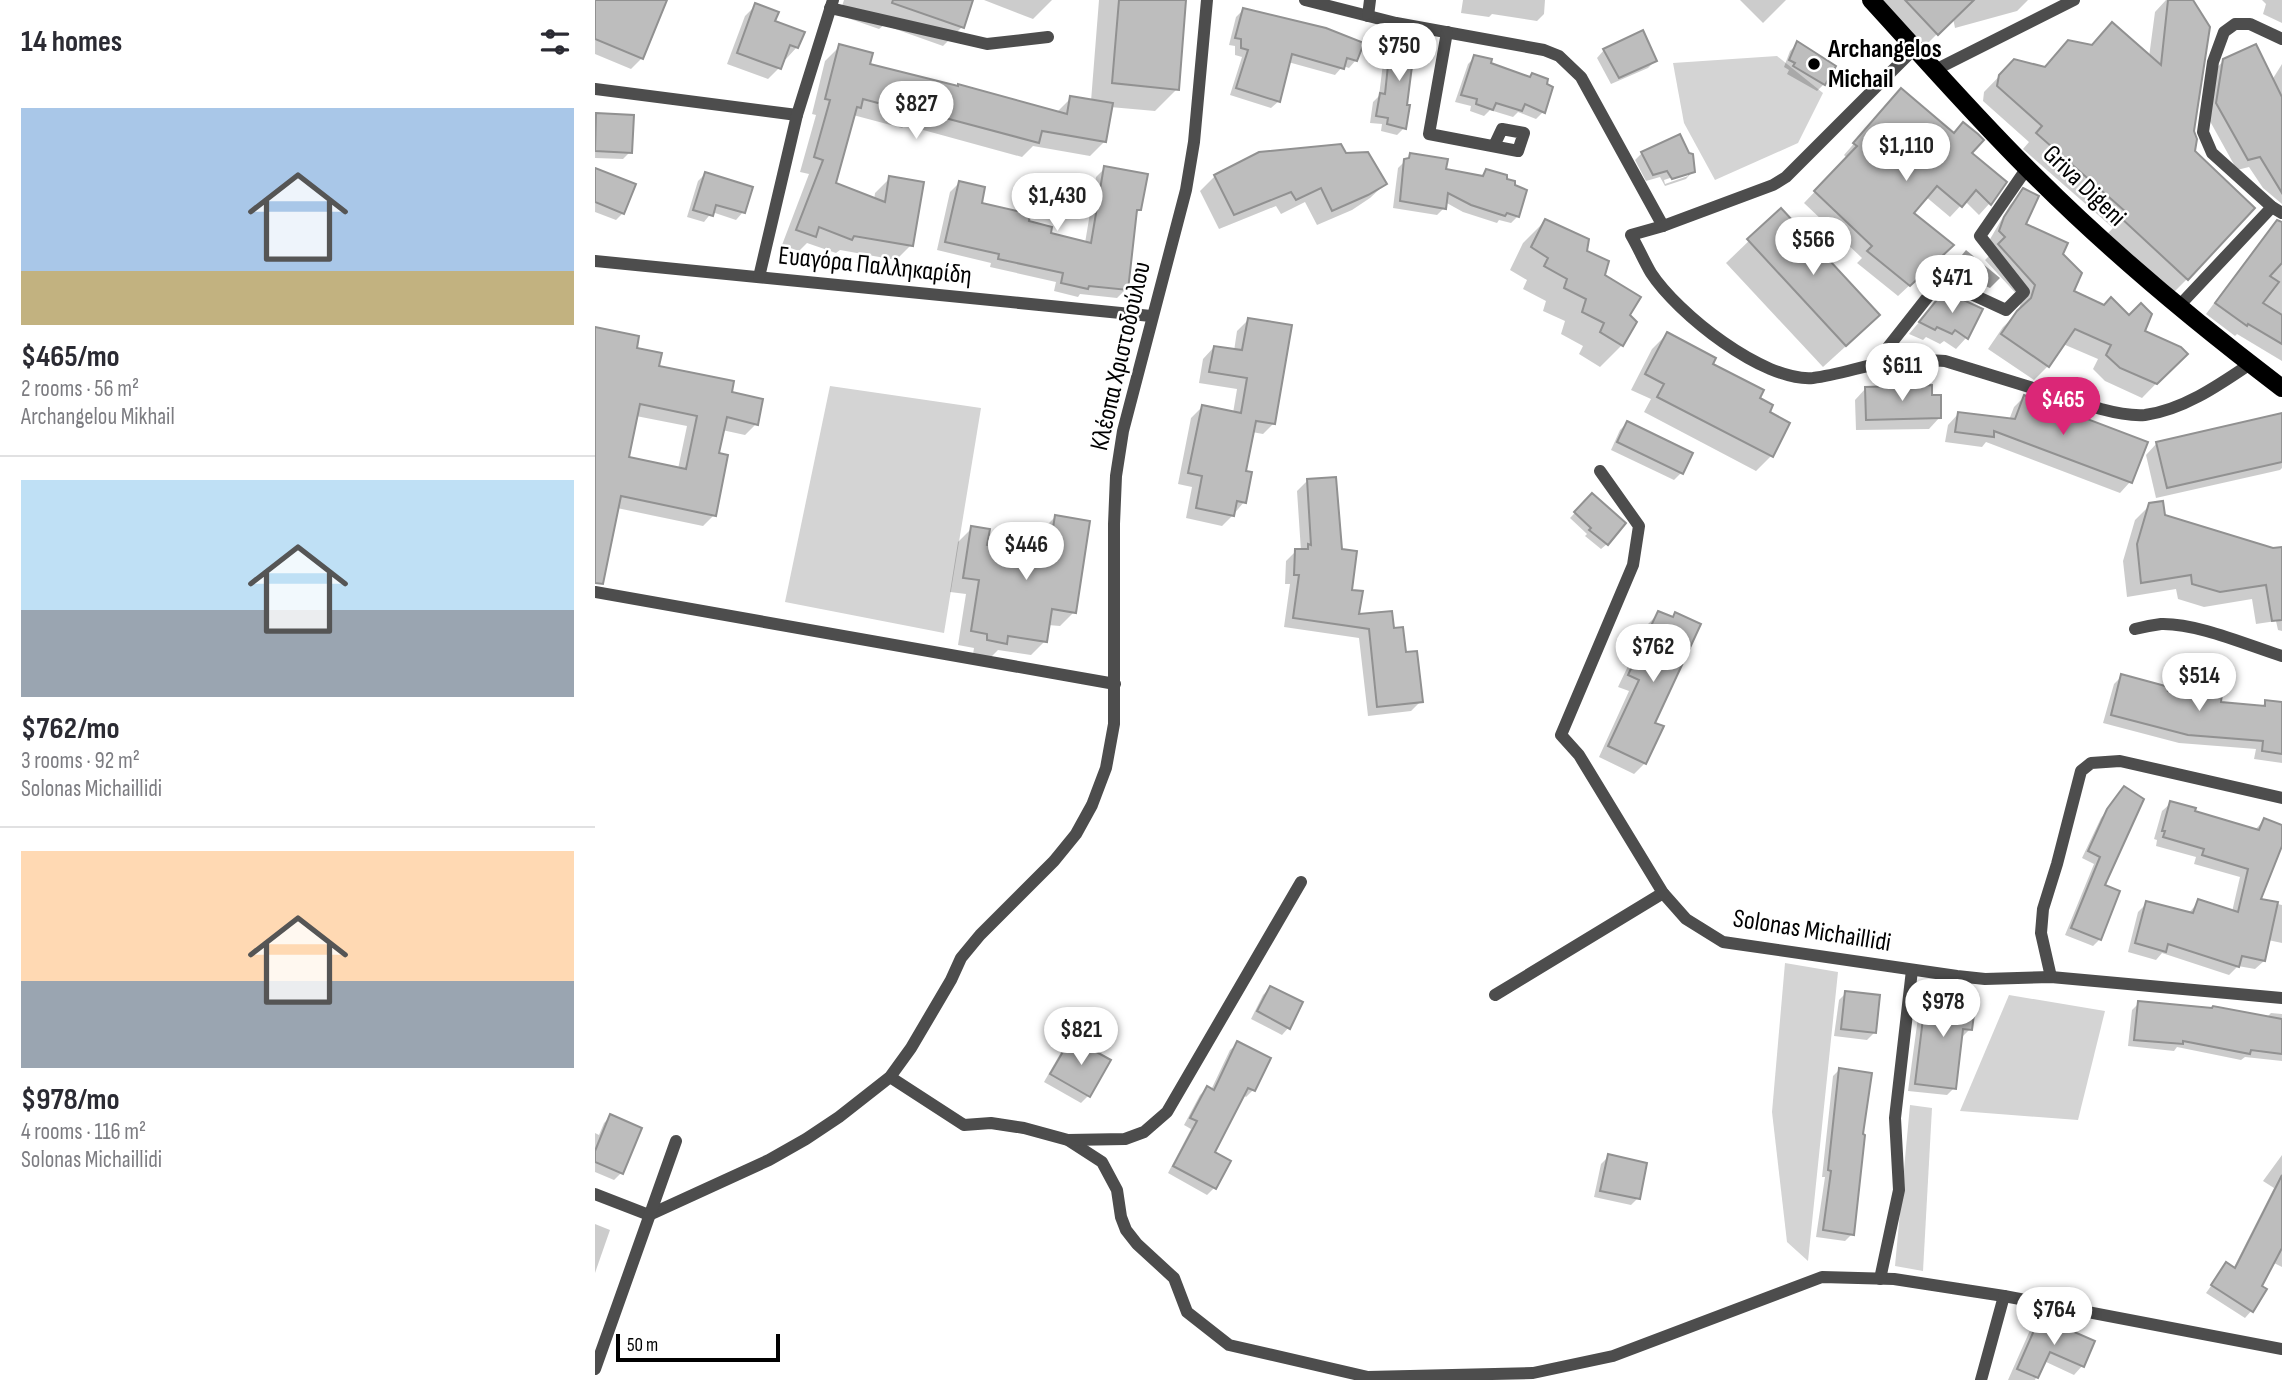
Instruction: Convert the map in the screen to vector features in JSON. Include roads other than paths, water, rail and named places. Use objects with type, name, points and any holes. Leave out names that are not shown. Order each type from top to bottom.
[{"type":"main road","name":"Griva Digeni","points":[[1871,0],[2027,167],[2107,245],[2178,307],[2282,388]]},
{"type":"street","name":"Κλέοπα Χριστοδούλου","points":[[649,1215],[769,1160],[806,1139],[890,1077],[911,1048],[961,958],[980,935],[1054,861],[1076,834],[1092,805],[1106,768],[1114,724],[1116,476],[1123,431],[1185,190],[1194,142],[1207,0]]},
{"type":"street","points":[[1305,0],[1368,16],[1544,50],[1559,56],[1581,77],[1663,226]]},
{"type":"street","points":[[1368,16],[1370,0]]},
{"type":"street","points":[[1935,70],[2074,0]]},
{"type":"street","points":[[759,277],[797,115],[832,4],[987,44],[1048,37]]},
{"type":"street","points":[[2178,307],[2277,210],[2212,153],[2203,132],[2213,62],[2224,33],[2235,24],[2250,24],[2282,39]]},
{"type":"street","points":[[1447,32],[1429,134],[1495,146]]},
{"type":"street","points":[[1915,48],[1786,177],[1773,185],[1663,226],[1631,235],[1650,272],[1671,298],[1718,338],[1753,361],[1776,372],[1796,377],[1813,378],[1892,361],[1945,361],[2101,409],[2144,415],[2160,412],[2198,396],[2250,364]]},
{"type":"street","points":[[595,89],[797,115]]},
{"type":"street","points":[[1874,365],[1941,281],[2006,310],[2024,292],[1980,236],[2027,167]]},
{"type":"street","name":"Ευαγόρα Παλληκαρίδη","points":[[595,261],[1151,316]]},
{"type":"street","name":"Solonas Michaillidi","points":[[1600,471],[1639,526],[1633,565],[1561,735],[1579,755],[1663,893],[1686,919],[1723,942],[1912,970],[1985,979],[2051,977],[2282,998]]},
{"type":"street","points":[[595,592],[1115,684]]},
{"type":"street","points":[[2135,629],[2159,624],[2185,626],[2282,656]]},
{"type":"street","points":[[2051,977],[2041,933],[2043,909],[2081,771],[2091,763],[2120,761],[2282,798]]},
{"type":"street","points":[[890,1077],[964,1125],[991,1123],[1024,1128],[1068,1140],[1125,1139],[1144,1132],[1167,1112],[1301,882]]},
{"type":"street","points":[[1495,995],[1663,893]]},
{"type":"street","points":[[1879,1279],[1899,1191],[1895,1118],[1912,970]]},
{"type":"street","points":[[1068,1140],[1102,1162],[1117,1190],[1126,1230],[1137,1244],[1174,1278],[1187,1312],[1229,1345],[1368,1377],[1532,1373],[1612,1356],[1822,1277],[1894,1279],[2004,1296],[2282,1349]]},
{"type":"street","points":[[595,1369],[676,1141]]},
{"type":"street","points":[[595,1194],[649,1215]]},
{"type":"street","points":[[1981,1380],[2004,1296]]},
{"type":"place","name":"Archangelos Michail","points":[[1814,64]]}]
